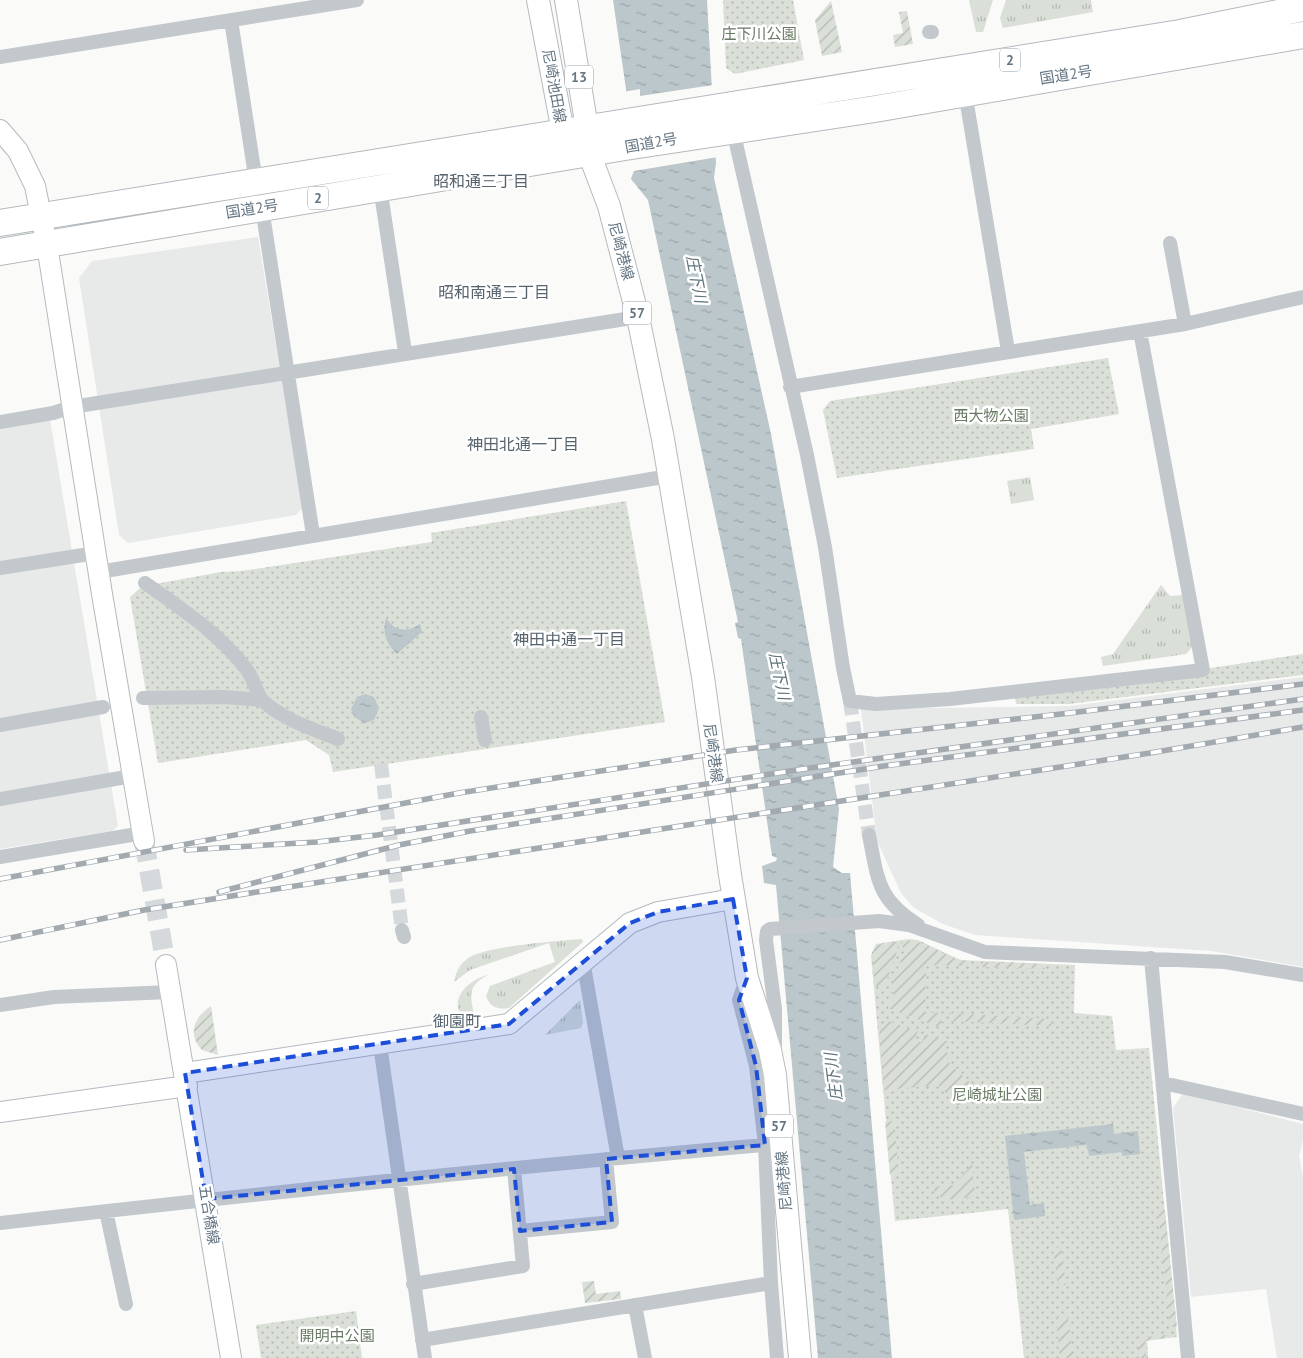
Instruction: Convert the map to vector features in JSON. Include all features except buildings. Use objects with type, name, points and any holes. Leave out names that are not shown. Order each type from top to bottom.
[{"type":"highway","name":"国道2号","points":[[0,223],[256,182],[594,137],[875,109],[965,92],[1272,19],[1303,8]]},
{"type":"highway","name":"国道2号","points":[[722,123],[1180,33],[1272,19],[1303,35]]},
{"type":"highway","name":"国道2号","points":[[0,252],[380,187],[594,137]]},
{"type":"main road","name":"尼崎池田線","points":[[538,0],[594,137]]},
{"type":"main road","name":"尼崎池田線","points":[[566,0],[594,137]]},
{"type":"main road","name":"尼崎港線","points":[[594,137],[609,206],[638,317],[669,476],[703,678],[733,899],[746,978],[770,1050],[775,1076],[800,1358]]},
{"type":"street","points":[[0,57],[356,0]]},
{"type":"street","points":[[231,20],[256,182]]},
{"type":"street","points":[[965,92],[1008,351]]},
{"type":"street","points":[[722,123],[807,455],[825,547],[843,668],[850,701],[876,704],[950,699],[1203,670],[1140,331]]},
{"type":"street","points":[[0,130],[18,151],[31,173],[42,217],[143,837],[0,857]]},
{"type":"street","points":[[380,187],[405,352]]},
{"type":"street","points":[[262,208],[313,535]]},
{"type":"street","points":[[1170,243],[1184,324]]},
{"type":"street","points":[[790,387],[1184,324],[1303,297]]},
{"type":"street","points":[[0,422],[53,413],[72,407],[288,373],[405,352],[638,317]]},
{"type":"street","points":[[0,568],[97,563],[313,535],[669,476]]},
{"type":"street","points":[[145,583],[198,620],[212,633],[248,671],[262,700]]},
{"type":"street","points":[[143,698],[262,700],[296,722],[338,739]]},
{"type":"street","points":[[0,725],[103,707]]},
{"type":"street","points":[[0,799],[132,776]]},
{"type":"street","points":[[869,835],[883,893],[895,908],[936,936]]},
{"type":"street","points":[[0,1112],[509,1024],[529,1010],[619,931],[642,917],[658,912],[733,899]]},
{"type":"street","points":[[775,1076],[775,1009],[766,935],[770,928],[879,921],[909,925],[985,952],[1225,962],[1303,975]]},
{"type":"street","points":[[1151,958],[1188,1358]]},
{"type":"street","points":[[520,1231],[612,1222],[612,1158],[583,961]]},
{"type":"street","name":"五合橋線","points":[[166,966],[231,1358]]},
{"type":"street","points":[[746,978],[739,1000],[756,1066],[766,1145],[771,1283],[777,1358]]},
{"type":"street","points":[[0,1005],[54,997],[170,992]]},
{"type":"street","points":[[380,1045],[424,1358]]},
{"type":"street","points":[[1163,1083],[1303,1114]]},
{"type":"street","points":[[0,1223],[206,1199],[612,1158],[766,1145]]},
{"type":"street","points":[[413,1284],[522,1266],[514,1169]]},
{"type":"street","points":[[106,1211],[126,1304]]},
{"type":"street","points":[[422,1340],[771,1283]]},
{"type":"street","points":[[635,1305],[645,1358]]},
{"type":"highlighted area","points":[[733,899],[747,978],[739,1000],[756,1066],[765,1145],[606,1159],[612,1222],[520,1231],[514,1169],[206,1199],[185,1073],[509,1024],[630,923],[658,912]]},
{"type":"shaded area","points":[[258,237],[303,508],[296,515],[128,543],[119,535],[79,278],[92,261]]},
{"type":"shaded area","points":[[50,419],[118,826],[112,831],[0,849],[0,427]]},
{"type":"shaded area","points":[[1303,677],[1303,967],[1211,951],[975,935],[943,924],[914,908],[901,893],[877,841],[861,709],[1069,706]]},
{"type":"shaded area","points":[[1183,1093],[1303,1124],[1303,1140],[1299,1156],[1303,1177],[1303,1358],[1277,1358],[1266,1289],[1191,1297],[1173,1108]]},
{"type":"green space","name":"庄下川公園","points":[[723,0],[793,0],[804,60],[735,74],[726,68]]},
{"type":"green space","points":[[969,0],[993,0],[983,32],[976,32]]},
{"type":"green space","points":[[1006,0],[1091,0],[1093,12],[1003,28],[1000,18]]},
{"type":"green space","points":[[831,1],[842,52],[822,56],[815,20]]},
{"type":"green space","points":[[907,11],[913,44],[895,47],[893,35],[903,33],[899,12]]},
{"type":"green space","name":"西大物公園","points":[[1108,358],[1119,414],[1031,429],[1034,449],[837,478],[823,410],[830,401]]},
{"type":"green space","points":[[1030,477],[1034,500],[1011,504],[1007,481]]},
{"type":"green space","points":[[626,501],[665,722],[333,772],[329,755],[306,740],[158,763],[130,597],[139,589],[150,585],[221,572],[242,571],[432,542],[431,533]]},
{"type":"green space","points":[[1161,585],[1170,596],[1183,595],[1194,645],[1186,654],[1103,666],[1101,657],[1113,654]]},
{"type":"green space","points":[[1303,654],[1303,675],[1069,704],[1016,704],[1015,698]]},
{"type":"green space","points":[[582,939],[583,942],[509,1008],[501,1009],[490,1003],[486,996],[490,986],[555,962],[549,943],[470,970],[454,982],[462,964],[476,954],[505,947]]},
{"type":"green space","name":"尼崎城址公園","points":[[909,939],[918,940],[960,960],[1075,965],[1074,1013],[1112,1016],[1116,1050],[1149,1048],[1177,1337],[1147,1340],[1148,1358],[1024,1358],[1008,1209],[895,1221],[871,955],[876,944]]},
{"type":"green space","points":[[902,941],[928,945],[952,957],[969,961],[969,966],[926,965],[925,1012],[941,1013],[940,1018],[944,1026],[941,1028],[888,1008],[894,993],[889,991],[904,953]]},
{"type":"green space","points":[[896,942],[898,949],[884,988],[875,986],[872,955],[876,945]]},
{"type":"green space","points":[[983,962],[1044,964],[1044,969],[982,967]]},
{"type":"green space","points":[[488,975],[477,982],[472,990],[471,1000],[474,1013],[472,1016],[461,1015],[458,1002],[464,989],[475,980]]},
{"type":"green space","points":[[580,1000],[583,1022],[581,1028],[545,1035]]},
{"type":"green space","points":[[211,1006],[218,1055],[202,1050],[197,1044],[194,1032],[194,1026],[200,1015]]},
{"type":"green space","points":[[949,1013],[1051,1019],[1051,1026],[951,1021]]},
{"type":"green space","points":[[885,1020],[918,1031],[914,1040],[922,1043],[925,1034],[949,1042],[944,1045],[949,1057],[946,1060],[978,1090],[960,1108],[938,1085],[884,1090],[879,1034]]},
{"type":"green space","points":[[894,1121],[899,1174],[890,1175],[885,1122]]},
{"type":"green space","points":[[972,1164],[975,1197],[941,1200],[940,1195],[935,1195],[934,1187],[955,1185]]},
{"type":"green space","points":[[1165,1210],[1177,1327],[1170,1327],[1158,1211]]},
{"type":"green space","points":[[1061,1247],[1066,1285],[1058,1286],[1053,1248]]},
{"type":"green space","points":[[594,1281],[596,1294],[620,1291],[621,1299],[585,1303],[582,1282]]},
{"type":"green space","name":"開明中公園","points":[[356,1311],[362,1358],[261,1358],[256,1325]]},
{"type":"green space","points":[[1068,1317],[1073,1358],[1060,1358],[1056,1319]]},
{"type":"green space","points":[[1175,1334],[1176,1337],[1145,1341],[1146,1358],[1139,1358],[1137,1338]]},
{"type":"water","name":"庄下川","points":[[613,0],[707,0],[716,163],[714,178],[771,434],[839,809],[833,867],[842,873],[850,873],[892,1358],[818,1358],[776,885],[764,883],[762,866],[776,861],[777,858],[772,856],[741,639],[738,638],[735,623],[738,622],[648,200],[631,179],[626,89]]},
{"type":"water","points":[[386,618],[393,626],[401,629],[410,629],[420,624],[422,632],[397,654],[386,638],[384,628]]},
{"type":"water","points":[[365,694],[374,697],[379,708],[374,720],[365,723],[354,717],[351,709],[357,697]]},
{"type":"water","points":[[1113,1124],[1114,1134],[1138,1131],[1140,1154],[1122,1156],[1122,1152],[1089,1156],[1087,1145],[1024,1152],[1030,1205],[1044,1203],[1045,1216],[1014,1220],[1005,1136]]},
{"type":"pier","points":[[713,85],[718,157],[634,171],[630,181],[623,92],[640,89],[640,96]]},
{"type":"tunnel","points":[[850,701],[869,835]]},
{"type":"tunnel","points":[[381,764],[402,930]]},
{"type":"tunnel","points":[[144,841],[166,965]]},
{"type":"railway","points":[[0,879],[459,793],[736,750],[1070,713],[1303,684]]},
{"type":"railway","points":[[186,850],[317,842],[377,835],[803,769],[1303,699]]},
{"type":"railway","points":[[219,892],[399,845],[470,831],[884,766],[1303,710]]},
{"type":"railway","points":[[0,940],[144,910],[1150,753],[1303,727]]},
{"type":"district","name":"昭和通三丁目","points":[[481,181]]},
{"type":"district","name":"昭和南通三丁目","points":[[494,292]]},
{"type":"district","name":"神田北通一丁目","points":[[523,444]]},
{"type":"district","name":"神田中通一丁目","points":[[569,639]]},
{"type":"district","name":"御園町","points":[[457,1021]]}]
